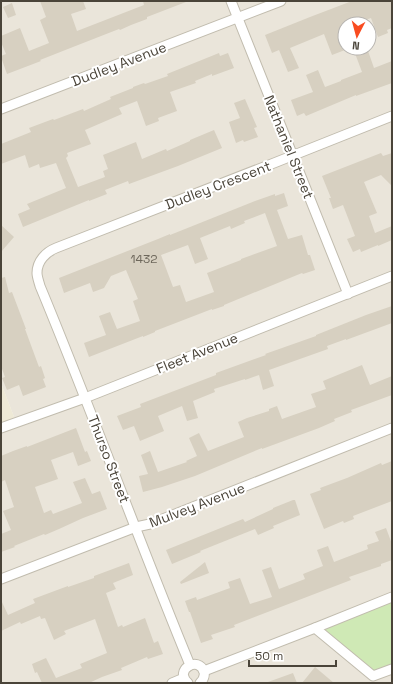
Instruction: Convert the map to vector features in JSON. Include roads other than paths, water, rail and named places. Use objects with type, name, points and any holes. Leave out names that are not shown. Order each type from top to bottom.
[{"type":"street","name":"Nathaniel Street","points":[[231,1],[348,294]]},
{"type":"street","points":[[237,18],[281,1]]},
{"type":"street","name":"Dudley Avenue","points":[[1,109],[237,18]]},
{"type":"street","name":"Dudley Crescent","points":[[45,254],[56,248],[392,116]]},
{"type":"street","name":"Thurso Street","points":[[45,254],[39,264],[37,273],[38,278],[190,665]]},
{"type":"street","name":"Fleet Avenue","points":[[1,428],[86,398],[392,276]]},
{"type":"street","name":"Mulvey Avenue","points":[[1,580],[136,527],[150,524],[392,428]]},
{"type":"street","points":[[204,671],[392,597]]},
{"type":"street","points":[[315,628],[373,676],[392,669]]},
{"type":"street","points":[[172,683],[186,681],[184,672],[185,669],[193,664],[200,666],[204,671],[204,677],[200,683]]}]
